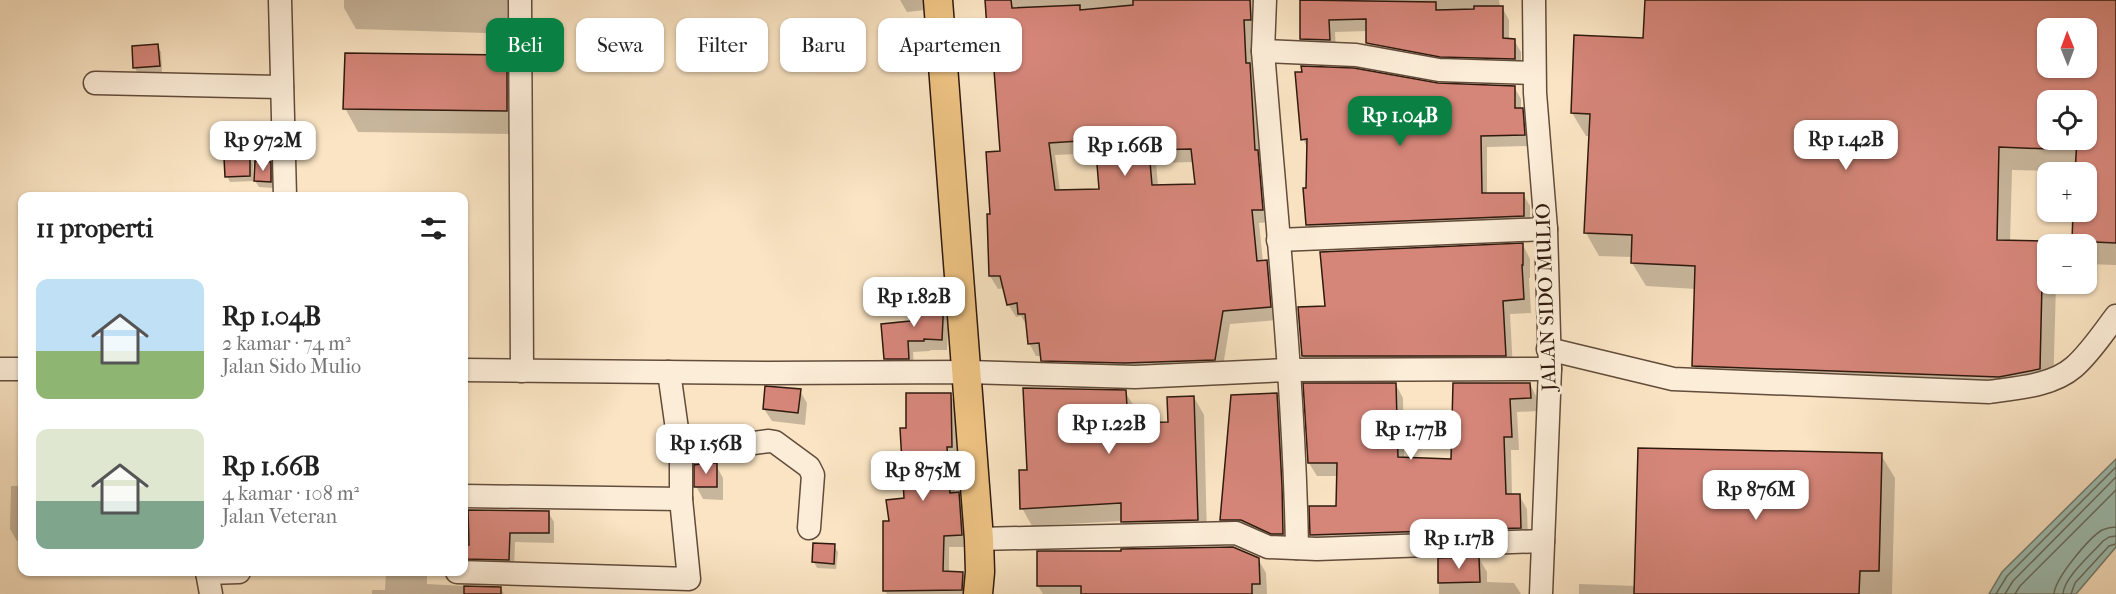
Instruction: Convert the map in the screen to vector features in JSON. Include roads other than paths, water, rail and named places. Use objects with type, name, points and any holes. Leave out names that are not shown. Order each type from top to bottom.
[{"type":"main road","points":[[938,0],[968,372],[982,587]]},
{"type":"street","points":[[280,0],[285,192]]},
{"type":"street","points":[[520,0],[522,371]]},
{"type":"street","points":[[1265,0],[1263,51],[1288,370],[1297,548]]},
{"type":"street","name":"JALAN SIDO MULIO","points":[[1534,0],[1534,73],[1546,230],[1549,359],[1541,594]]},
{"type":"street","points":[[1263,51],[1356,55],[1439,70],[1534,73]]},
{"type":"street","points":[[95,84],[282,87]]},
{"type":"street","points":[[1278,240],[1546,230]]},
{"type":"street","points":[[468,370],[968,372],[1135,377],[1549,359],[1673,379],[1989,392],[2027,386],[2060,377],[2075,366],[2116,316]]},
{"type":"street","points":[[0,369],[18,369]]},
{"type":"street","points":[[468,573],[688,586],[681,499],[681,458],[669,372]]},
{"type":"street","points":[[681,458],[687,452],[775,442],[809,467],[813,475],[809,528]]},
{"type":"street","points":[[468,496],[681,499]]},
{"type":"street","points":[[979,539],[1236,533],[1268,547],[1317,549],[1543,541]]},
{"type":"street","points":[[208,580],[224,576]]},
{"type":"water","points":[[2116,459],[2116,547],[2076,594],[1989,594],[2002,572]]}]
